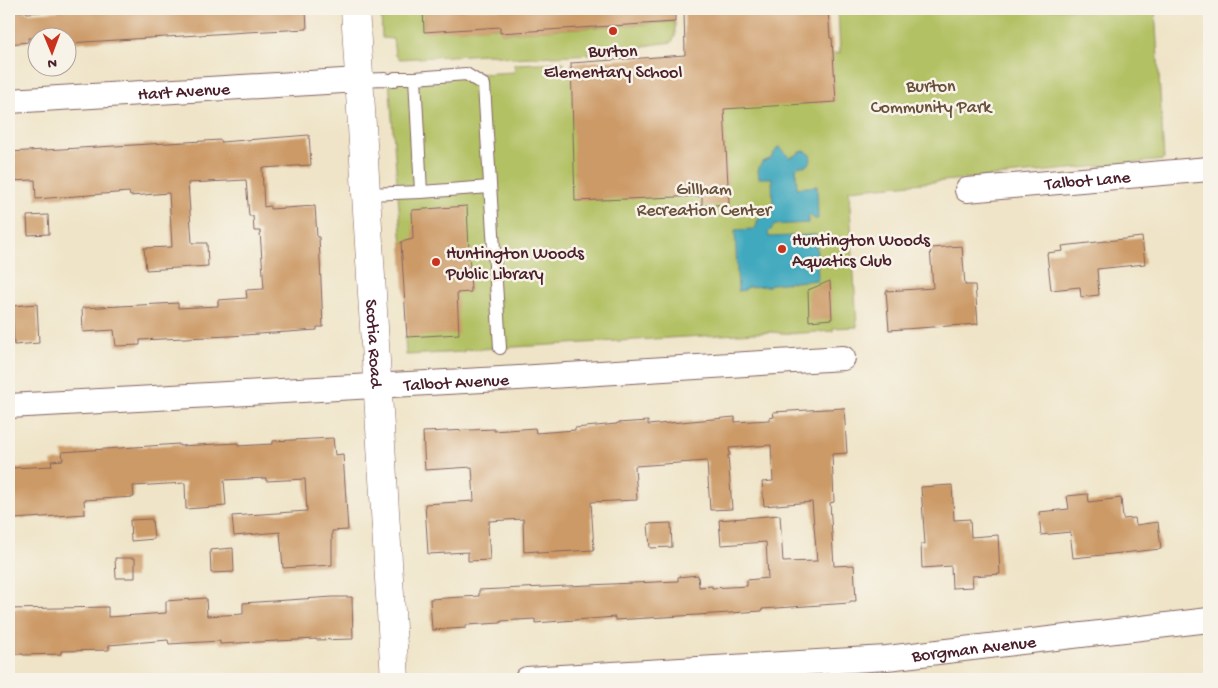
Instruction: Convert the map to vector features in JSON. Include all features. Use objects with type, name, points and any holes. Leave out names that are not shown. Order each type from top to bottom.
[{"type":"street","name":"Scotia Road","points":[[355,9],[395,679]]},
{"type":"street","name":"Hart Avenue","points":[[9,101],[359,80]]},
{"type":"street","name":"Talbot Lane","points":[[967,190],[1209,169]]},
{"type":"street","name":"Talbot Avenue","points":[[9,406],[842,358]]},
{"type":"street","name":"Borgman Avenue","points":[[527,679],[887,658],[1209,620]]},
{"type":"lane","points":[[359,80],[385,79],[393,81],[395,78],[466,74],[484,85],[500,348]]},
{"type":"lane","points":[[415,78],[421,192]]},
{"type":"lane","points":[[366,194],[490,187]]},
{"type":"green space","points":[[381,9],[423,9],[424,31],[500,27],[501,33],[675,22],[675,37],[672,42],[643,46],[639,51],[635,52],[512,58],[486,54],[400,59],[395,55],[393,39],[382,38]]},
{"type":"green space","name":"Gillham Recreation Center","points":[[838,9],[1155,9],[1164,160],[849,190],[857,327],[833,328],[833,331],[810,333],[772,332],[406,355],[405,337],[409,336],[389,79],[515,72],[514,64],[564,62],[565,69],[840,53]]},
{"type":"water","points":[[779,146],[789,157],[805,151],[810,155],[811,159],[808,165],[799,166],[796,169],[797,188],[817,186],[818,219],[808,216],[808,223],[775,225],[768,233],[769,237],[816,235],[818,280],[748,287],[745,290],[738,291],[735,230],[754,229],[765,209],[773,208],[772,178],[759,178],[758,170],[762,162],[770,159]]},
{"type":"building","points":[[58,9],[306,9],[307,29],[78,42],[78,28],[28,28],[28,42],[9,44],[9,12],[58,11]]},
{"type":"building","points":[[423,9],[675,9],[675,22],[500,33],[500,27],[424,32]]},
{"type":"building","name":"Gillham Recreation Center","points":[[684,9],[828,9],[836,102],[724,109],[729,204],[702,206],[702,196],[575,201],[571,63],[685,55]]},
{"type":"building","points":[[309,135],[311,165],[262,168],[264,207],[270,206],[270,209],[315,206],[317,237],[319,237],[323,327],[317,327],[317,330],[140,340],[140,345],[116,346],[114,330],[83,332],[82,308],[178,303],[178,308],[218,306],[218,300],[247,298],[246,290],[264,289],[260,231],[254,231],[253,216],[249,216],[246,180],[188,183],[192,243],[207,243],[208,266],[146,270],[144,248],[172,247],[169,193],[130,196],[129,192],[36,199],[35,180],[9,181],[9,152],[221,140],[221,142]]},
{"type":"building","name":"Huntington Woods Public Library","points":[[467,206],[471,292],[457,293],[459,334],[407,337],[401,242],[413,239],[412,210]]},
{"type":"building","points":[[48,215],[49,234],[28,235],[27,216]]},
{"type":"building","points":[[1142,237],[1145,264],[1097,269],[1099,295],[1081,297],[1080,287],[1051,290],[1047,253],[1063,251],[1062,246]]},
{"type":"building","points":[[962,246],[965,285],[975,285],[978,324],[889,330],[886,291],[933,288],[930,248]]},
{"type":"building","points":[[830,281],[832,319],[809,321],[808,290]]},
{"type":"building","points":[[37,304],[39,343],[14,345],[12,306]]},
{"type":"building","points":[[844,408],[847,453],[832,454],[834,502],[830,503],[834,566],[854,565],[856,601],[762,609],[762,611],[615,620],[615,617],[535,623],[535,619],[501,621],[501,623],[466,625],[466,628],[432,630],[430,599],[479,596],[479,590],[678,581],[678,577],[698,575],[699,587],[712,586],[712,588],[747,586],[747,580],[768,578],[766,542],[721,545],[719,520],[780,515],[783,562],[817,561],[812,502],[764,506],[762,482],[773,481],[771,445],[729,448],[732,509],[710,510],[707,461],[635,466],[637,500],[591,502],[594,550],[524,552],[523,519],[489,521],[490,560],[468,561],[468,552],[428,554],[425,504],[474,501],[472,467],[425,470],[423,432],[494,429],[494,431],[535,428],[536,433],[575,430],[575,428],[617,423],[648,421],[648,425],[735,417],[735,422],[769,420],[769,418],[774,417],[773,412]]},
{"type":"building","points":[[333,438],[335,455],[343,454],[348,530],[332,531],[332,565],[283,568],[280,532],[234,536],[232,516],[307,511],[305,479],[266,481],[266,478],[224,480],[226,506],[186,509],[185,483],[133,486],[134,497],[84,500],[85,514],[15,519],[11,468],[52,466],[51,461],[63,460],[62,452],[179,444],[179,446],[238,443],[238,446],[273,444],[273,441]]},
{"type":"building","points":[[952,485],[954,520],[970,519],[971,537],[998,535],[1000,574],[972,576],[973,587],[952,588],[951,566],[922,568],[921,544],[925,544],[921,487]]},
{"type":"building","points":[[1088,494],[1089,502],[1121,498],[1123,519],[1135,518],[1136,525],[1158,522],[1161,549],[1073,558],[1070,532],[1041,535],[1039,512],[1069,509],[1067,496]]},
{"type":"building","points":[[152,519],[154,539],[131,541],[130,520]]},
{"type":"building","points":[[671,523],[672,547],[650,548],[648,524]]},
{"type":"building","points":[[233,548],[234,572],[211,573],[210,550]]},
{"type":"building","points":[[115,558],[135,558],[135,578],[116,578]]},
{"type":"building","points":[[352,597],[353,639],[220,644],[220,641],[169,644],[168,640],[109,645],[109,650],[61,651],[61,654],[9,654],[9,609],[108,607],[108,617],[166,613],[166,601],[206,598],[207,616],[243,614],[243,603]]},
{"type":"place","name":"Burton Elementary School","points":[[613,31]]},
{"type":"place","name":"Huntington Woods Aquatics Club","points":[[782,249]]},
{"type":"place","name":"Huntington Woods Public Library","points":[[436,262]]},
{"type":"park label","name":"Burton Community Park","points":[[931,95]]}]
